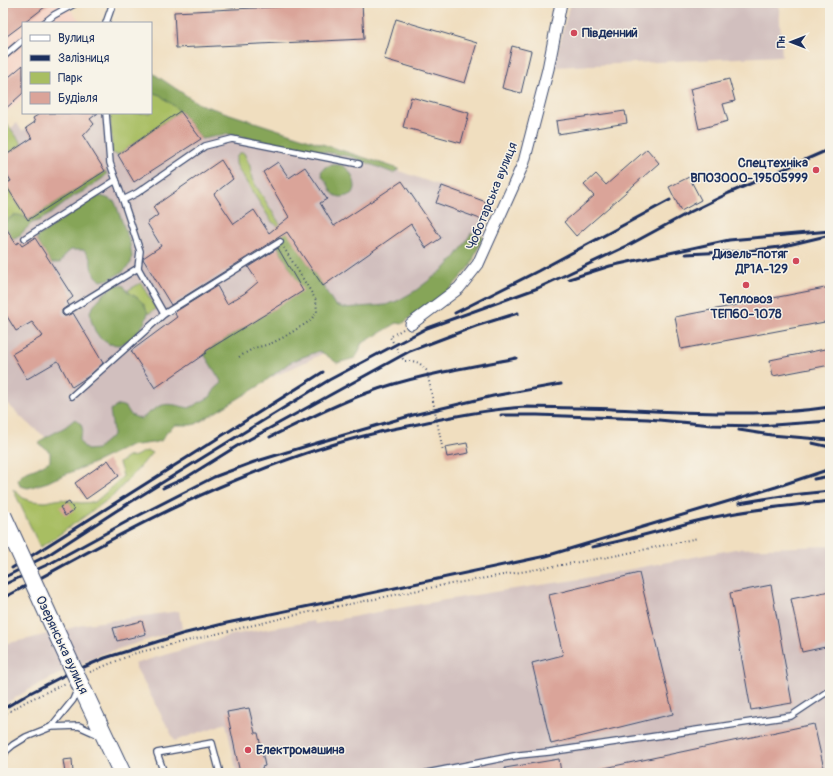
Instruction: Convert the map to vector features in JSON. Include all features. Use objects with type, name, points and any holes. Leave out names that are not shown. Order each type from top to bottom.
[{"type":"main road","name":"Озерянська вулиця","points":[[3,516],[122,773]]},
{"type":"street","name":"Чоботарська вулиця","points":[[411,324],[459,288],[478,264],[524,162],[548,69],[561,3]]},
{"type":"lane","points":[[45,22],[54,15],[76,3]]},
{"type":"lane","points":[[106,22],[113,3]]},
{"type":"lane","points":[[3,57],[22,41]]},
{"type":"lane","points":[[106,114],[110,163],[140,251],[138,268],[164,314]]},
{"type":"lane","points":[[123,200],[205,146],[232,139],[359,164]]},
{"type":"lane","points":[[25,238],[116,180]]},
{"type":"lane","points":[[72,396],[164,314],[280,242]]},
{"type":"lane","points":[[66,312],[138,268]]},
{"type":"lane","points":[[51,726],[73,700],[79,680]]},
{"type":"lane","points":[[427,773],[519,756],[791,716],[830,690]]},
{"type":"lane","points":[[3,758],[6,751],[13,745],[26,737],[51,726],[79,726],[106,738]]},
{"type":"lane","points":[[164,773],[157,753],[212,743],[220,773]]},
{"type":"path","points":[[239,357],[254,348],[270,344],[284,337],[310,321],[317,312],[316,300],[280,242]]},
{"type":"path","points":[[411,324],[390,337],[404,361],[416,361],[427,371],[443,452]]},
{"type":"path","points":[[3,715],[27,701],[79,680],[136,653],[300,614],[439,586],[614,556],[698,538]]},
{"type":"shaded area","points":[[3,3],[64,3],[81,22],[22,22],[22,99],[3,115]]},
{"type":"shaded area","points":[[570,3],[779,3],[782,56],[554,67]]},
{"type":"shaded area","points":[[152,77],[197,106],[339,149],[493,205],[481,238],[433,302],[89,463],[52,442],[26,422],[3,399],[3,135],[17,123],[22,131],[35,122],[33,118],[39,114],[152,114]]},
{"type":"shaded area","points":[[830,546],[830,773],[237,773],[226,723],[175,741],[134,664],[232,635],[314,621],[315,624],[410,606],[575,580],[735,549]]},
{"type":"shaded area","points":[[179,611],[182,629],[99,655],[39,684],[3,705],[3,644],[86,624]]},
{"type":"green space","points":[[152,73],[199,104],[399,169],[393,173],[352,157],[227,134],[201,139],[180,111],[160,95],[152,92]]},
{"type":"green space","points":[[152,92],[160,95],[180,111],[118,155],[112,153],[110,114],[152,114]]},
{"type":"green space","points":[[8,125],[22,144],[3,157],[3,134]]},
{"type":"green space","points":[[239,153],[244,153],[250,166],[252,179],[281,226],[278,226],[272,222],[240,172],[236,164],[236,157]]},
{"type":"green space","points":[[341,165],[349,170],[355,184],[353,193],[342,197],[333,194],[321,172],[325,167]]},
{"type":"green space","points":[[3,168],[11,181],[6,185],[28,220],[22,216],[14,215],[3,223]]},
{"type":"green space","points":[[105,171],[107,174],[103,178],[74,196],[52,213],[32,223],[18,237],[3,242],[11,236],[3,224],[13,216],[18,215],[28,220]]},
{"type":"green space","points":[[100,196],[115,202],[130,243],[132,256],[131,263],[124,271],[110,279],[101,281],[93,271],[91,259],[84,250],[71,250],[66,254],[60,263],[51,263],[37,241],[37,237],[88,202]]},
{"type":"green space","points":[[279,231],[288,232],[335,305],[344,308],[386,305],[397,301],[415,291],[444,269],[456,256],[471,233],[483,236],[470,267],[442,298],[402,324],[397,323],[361,344],[359,352],[355,358],[337,363],[319,351],[298,359],[289,363],[259,386],[196,424],[175,425],[167,432],[161,441],[129,446],[94,463],[48,482],[28,488],[20,486],[18,480],[24,473],[50,461],[50,452],[39,444],[43,439],[65,427],[75,419],[81,424],[83,431],[80,437],[80,442],[87,450],[97,449],[113,435],[110,410],[119,405],[126,407],[131,415],[141,419],[159,406],[168,404],[189,408],[210,397],[215,389],[222,383],[204,354],[206,351],[302,291],[279,249],[274,236]]},
{"type":"green space","points":[[141,283],[156,309],[143,317],[128,290]]},
{"type":"green space","points":[[116,284],[124,286],[127,291],[138,298],[144,304],[148,313],[145,322],[133,338],[119,345],[109,344],[100,338],[95,331],[91,320],[90,311],[101,296]]},
{"type":"green space","points":[[148,451],[152,453],[113,496],[40,547],[13,489],[23,498],[32,501],[45,502],[61,499],[81,503],[95,502],[123,476],[119,463],[128,457],[136,456]]},
{"type":"building","points":[[3,3],[50,3],[25,22],[22,22],[22,25],[3,39]]},
{"type":"building","points":[[362,3],[364,39],[176,48],[174,12]]},
{"type":"building","points":[[396,19],[477,43],[465,83],[384,59]]},
{"type":"building","points":[[512,46],[531,51],[521,93],[502,88]]},
{"type":"building","points":[[22,66],[22,94],[3,111],[3,82]]},
{"type":"building","points":[[729,79],[735,101],[723,104],[728,121],[699,129],[690,89]]},
{"type":"building","points":[[411,97],[469,113],[461,143],[403,127]]},
{"type":"building","points":[[180,111],[201,139],[134,182],[118,155]]},
{"type":"building","points":[[625,111],[627,123],[558,134],[556,121]]},
{"type":"building","points":[[39,114],[97,114],[90,119],[94,124],[83,136],[105,171],[28,220],[5,184],[11,181],[3,168],[3,157],[32,138],[26,128],[35,122],[33,118]]},
{"type":"building","points":[[647,149],[659,163],[576,236],[564,222],[594,196],[584,185],[596,174],[606,185]]},
{"type":"building","points":[[221,160],[233,179],[214,194],[234,224],[254,210],[269,233],[289,217],[263,172],[278,162],[289,178],[305,167],[327,199],[320,203],[334,226],[402,181],[441,238],[426,248],[411,224],[323,286],[287,232],[171,305],[143,259],[161,246],[147,223],[158,215],[153,207]]},
{"type":"building","points":[[689,177],[701,200],[681,211],[669,187]]},
{"type":"building","points":[[442,186],[489,203],[483,220],[436,203]]},
{"type":"building","points":[[3,223],[16,244],[19,242],[22,246],[35,238],[73,297],[67,302],[69,305],[62,310],[62,314],[66,316],[73,313],[103,363],[89,376],[72,387],[58,361],[27,379],[12,354],[43,336],[32,322],[16,331],[3,310]]},
{"type":"building","points":[[278,248],[303,291],[206,351],[206,353],[155,388],[131,351],[177,317],[175,312],[217,286],[227,304],[245,293],[258,282],[248,267]]},
{"type":"building","points":[[830,287],[830,321],[681,349],[675,317]]},
{"type":"building","points":[[830,348],[830,365],[773,376],[770,360]]},
{"type":"building","points":[[467,443],[469,453],[447,457],[445,447]]},
{"type":"building","points":[[108,460],[119,476],[86,499],[75,483]]},
{"type":"building","points":[[69,502],[74,510],[65,516],[60,507]]},
{"type":"building","points":[[639,573],[673,714],[551,744],[532,663],[563,655],[549,595]]},
{"type":"building","points":[[771,585],[792,703],[751,710],[730,593]]},
{"type":"building","points":[[830,591],[830,646],[802,652],[791,599]]},
{"type":"building","points":[[142,621],[146,634],[117,641],[113,628]]},
{"type":"building","name":"Електромашина","points":[[249,708],[255,733],[258,733],[265,766],[262,767],[263,773],[240,773],[227,712]]},
{"type":"building","points":[[814,724],[825,773],[600,773],[600,769]]},
{"type":"building","points":[[72,759],[73,773],[65,773],[63,760]]},
{"type":"building","points":[[559,759],[561,773],[506,773],[505,768]]},
{"type":"railway","points":[[3,578],[48,555],[116,511],[329,380],[427,328],[538,288],[629,245],[729,193],[830,149]]},
{"type":"railway","points":[[455,313],[538,271],[670,200]]},
{"type":"railway","points":[[569,279],[610,266],[729,240],[830,231]]},
{"type":"railway","points":[[686,254],[747,251],[780,247],[826,236]]},
{"type":"railway","points":[[163,488],[187,477],[237,446],[410,351],[476,326],[518,313]]},
{"type":"railway","points":[[270,437],[342,403],[385,387],[441,372],[516,358]]},
{"type":"railway","points":[[12,568],[323,372]]},
{"type":"railway","points":[[3,585],[51,563],[128,521],[214,477],[254,462],[413,415],[493,396],[561,384]]},
{"type":"railway","points":[[3,598],[118,536],[206,493],[287,460],[340,442],[386,430],[472,413],[526,407],[706,413],[799,411],[830,407]]},
{"type":"railway","points":[[501,415],[648,419],[712,425],[759,426],[830,421]]},
{"type":"railway","points":[[739,430],[771,435],[830,440]]},
{"type":"railway","points":[[812,443],[830,447]]},
{"type":"railway","points":[[3,709],[65,675],[105,658],[182,634],[227,623],[546,556],[776,487],[830,469]]},
{"type":"railway","points":[[814,479],[830,476]]},
{"type":"railway","points":[[739,503],[782,496],[830,491]]},
{"type":"railway","points":[[592,547],[717,517],[830,501]]},
{"type":"place","name":"Південний","points":[[574,33]]},
{"type":"place","name":"Спецтехніка ВПО3000-19505999","points":[[816,170]]},
{"type":"place","name":"Дизель-потяг ДР1А-129","points":[[796,261]]},
{"type":"place","name":"Тепловоз ТЕП60-1078","points":[[746,285]]},
{"type":"place","name":"Електромашина","points":[[248,750]]}]
